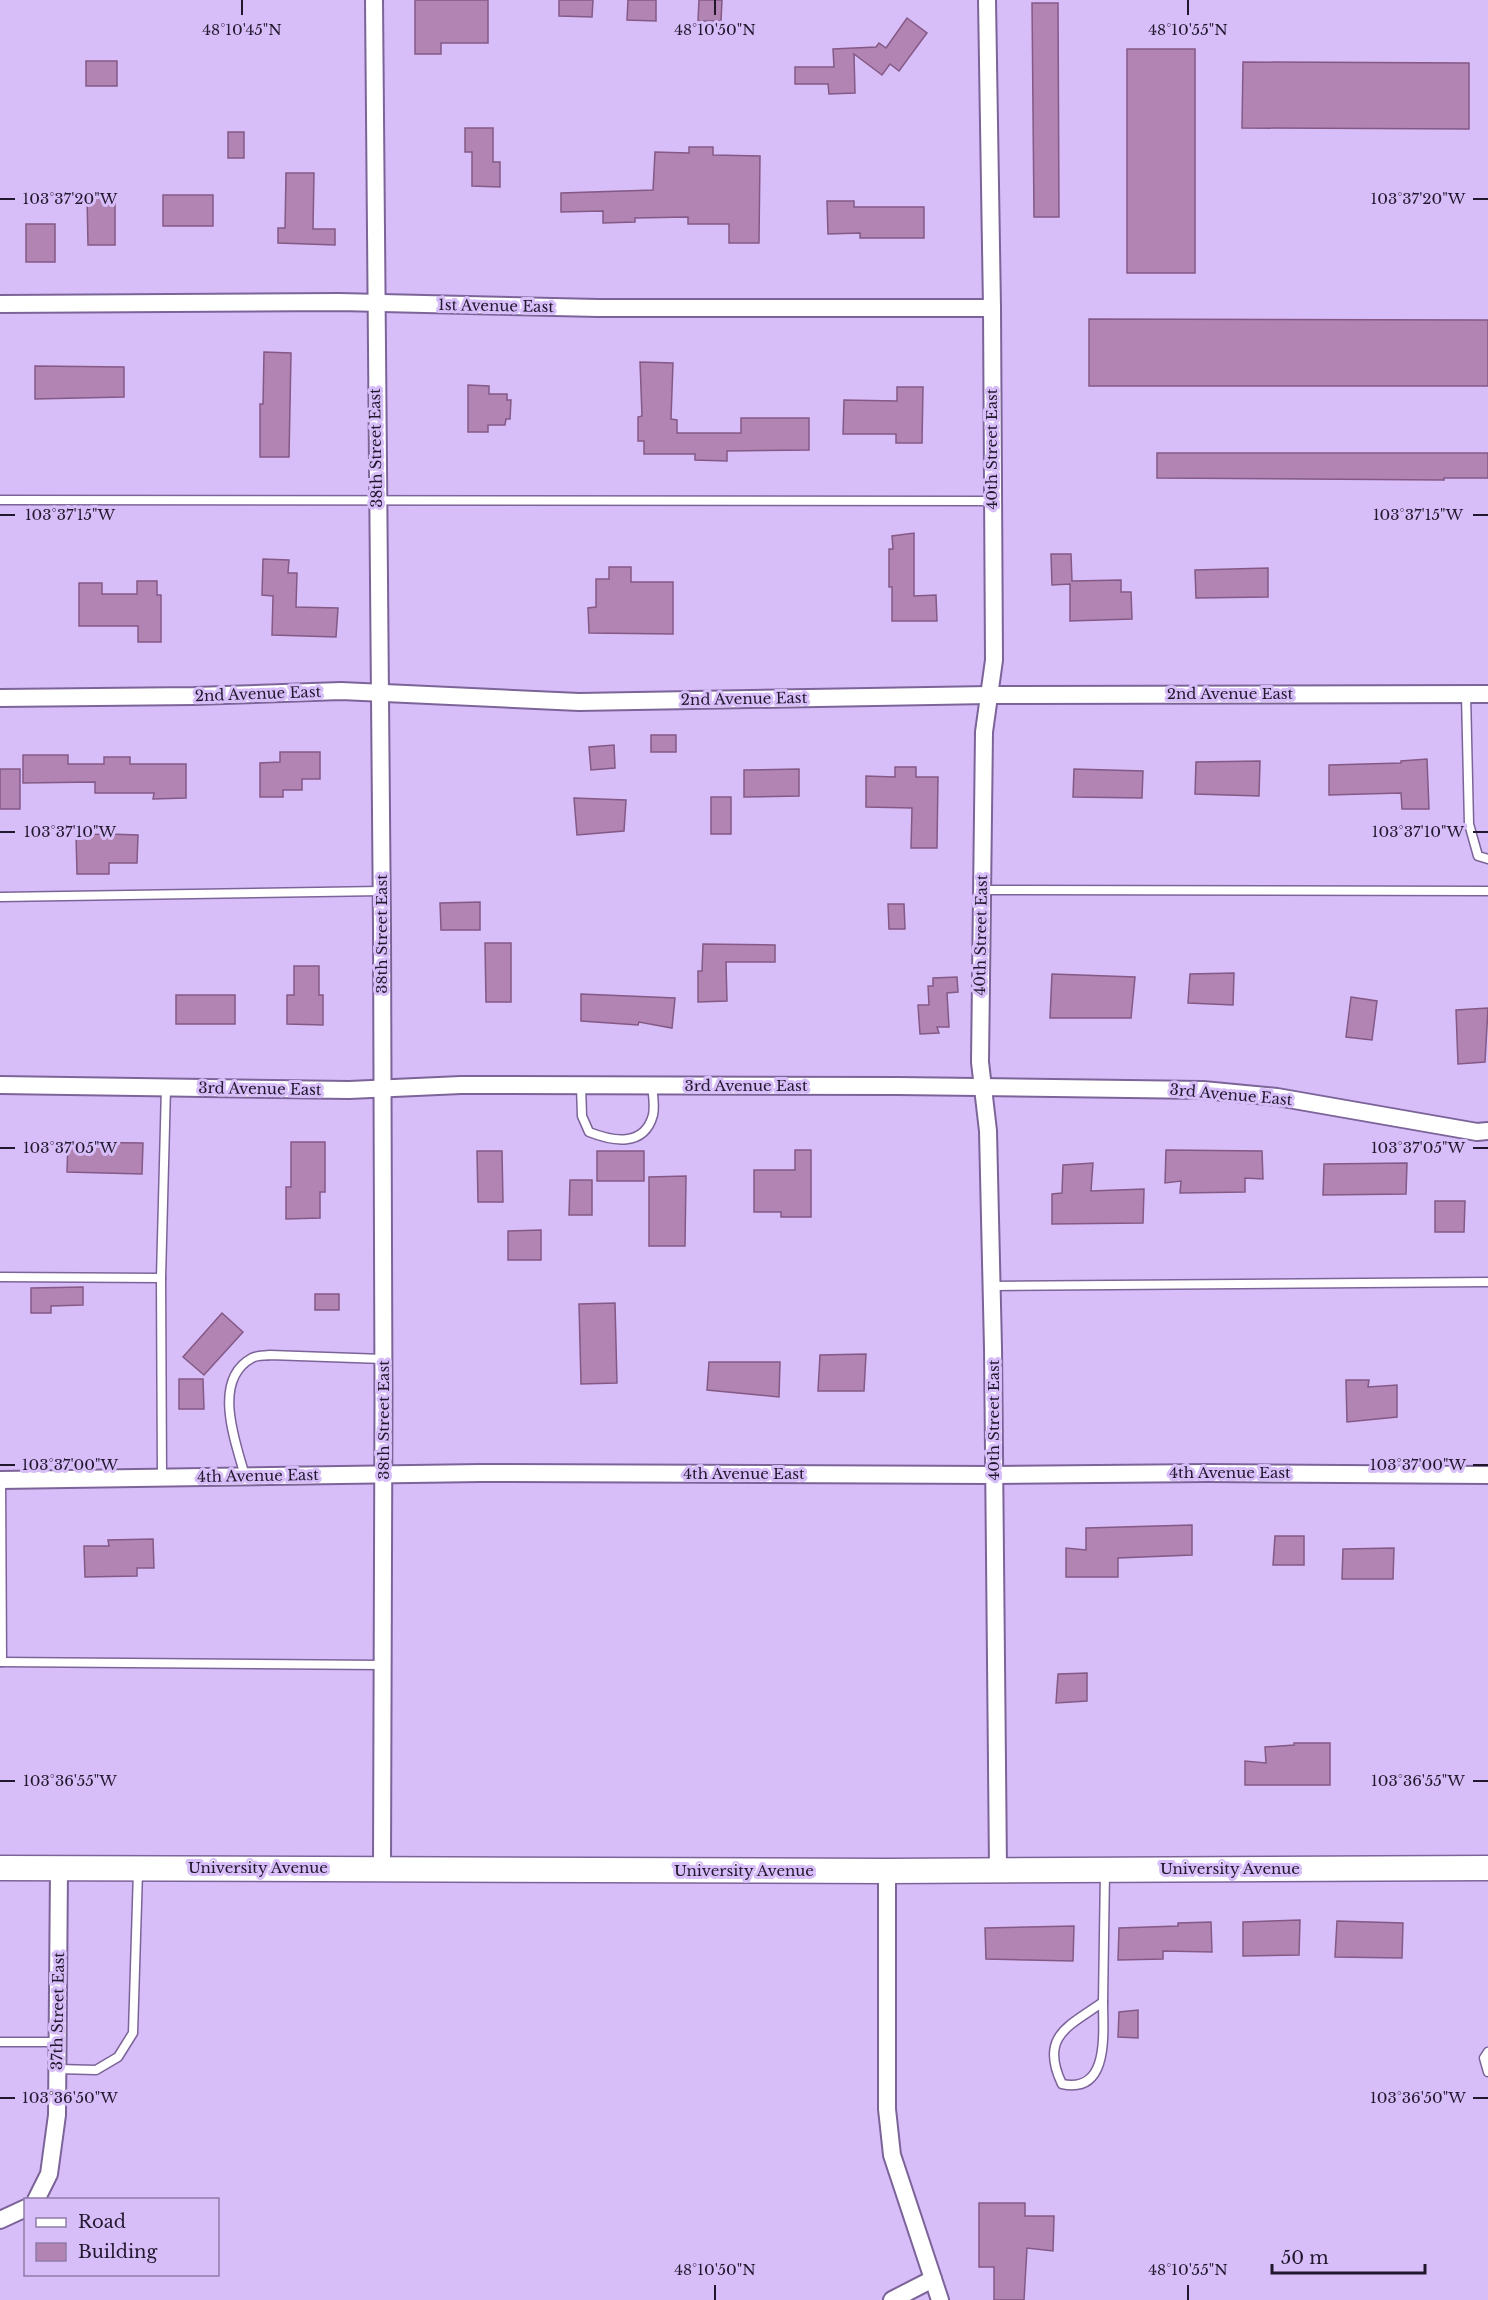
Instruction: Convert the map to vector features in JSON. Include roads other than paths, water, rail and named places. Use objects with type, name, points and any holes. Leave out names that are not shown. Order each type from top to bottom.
[{"type":"street","name":"38th Street East","points":[[374,0],[374,303],[382,891],[384,1359],[382,1868]]},
{"type":"street","name":"40th Street East","points":[[987,0],[994,660],[984,732],[980,1062],[988,1131],[998,1870]]},
{"type":"street","name":"1st Avenue East","points":[[0,304],[374,303],[598,308],[992,308]]},
{"type":"street","name":"2nd Avenue East","points":[[0,698],[194,696],[341,691],[579,702],[989,695],[1488,694]]},
{"type":"street","name":"3rd Avenue East","points":[[0,1085],[382,1088],[460,1085],[982,1087],[1203,1090],[1277,1097],[1477,1132],[1488,1131]]},
{"type":"street","name":"4th Avenue East","points":[[1,1480],[384,1475],[1208,1473],[1488,1475]]},
{"type":"street","name":"University Avenue","points":[[0,1868],[887,1871],[1488,1868]]},
{"type":"street","name":"37th Street East","points":[[39,2194],[49,2174],[57,2115],[59,1868]]},
{"type":"street","points":[[887,1871],[887,2109],[892,2155],[940,2300]]},
{"type":"street","points":[[0,2220],[24,2209]]},
{"type":"street","points":[[892,2300],[933,2279]]},
{"type":"lane","points":[[0,500],[993,501]]},
{"type":"lane","points":[[1466,694],[1469,824],[1478,856],[1488,859]]},
{"type":"lane","points":[[981,890],[1488,891]]},
{"type":"lane","points":[[0,897],[382,891]]},
{"type":"lane","points":[[581,1086],[582,1116],[589,1132],[610,1140],[627,1140],[645,1131],[653,1114],[652,1086]]},
{"type":"lane","points":[[162,1478],[161,1278],[166,1087]]},
{"type":"lane","points":[[0,1277],[161,1278]]},
{"type":"lane","points":[[991,1286],[1488,1282]]},
{"type":"lane","points":[[245,1476],[231,1425],[229,1396],[236,1372],[253,1357],[270,1355],[384,1359]]},
{"type":"lane","points":[[1,1480],[1,1662],[384,1665]]},
{"type":"lane","points":[[57,2069],[96,2070],[118,2057],[133,2033],[138,1868]]},
{"type":"lane","points":[[1103,2002],[1058,2037],[1055,2046],[1057,2073],[1062,2084],[1073,2086],[1088,2081],[1100,2065],[1103,2002],[1105,1870]]},
{"type":"lane","points":[[0,2043],[58,2042]]},
{"type":"lane","points":[[1488,2052],[1484,2058],[1488,2072]]}]
